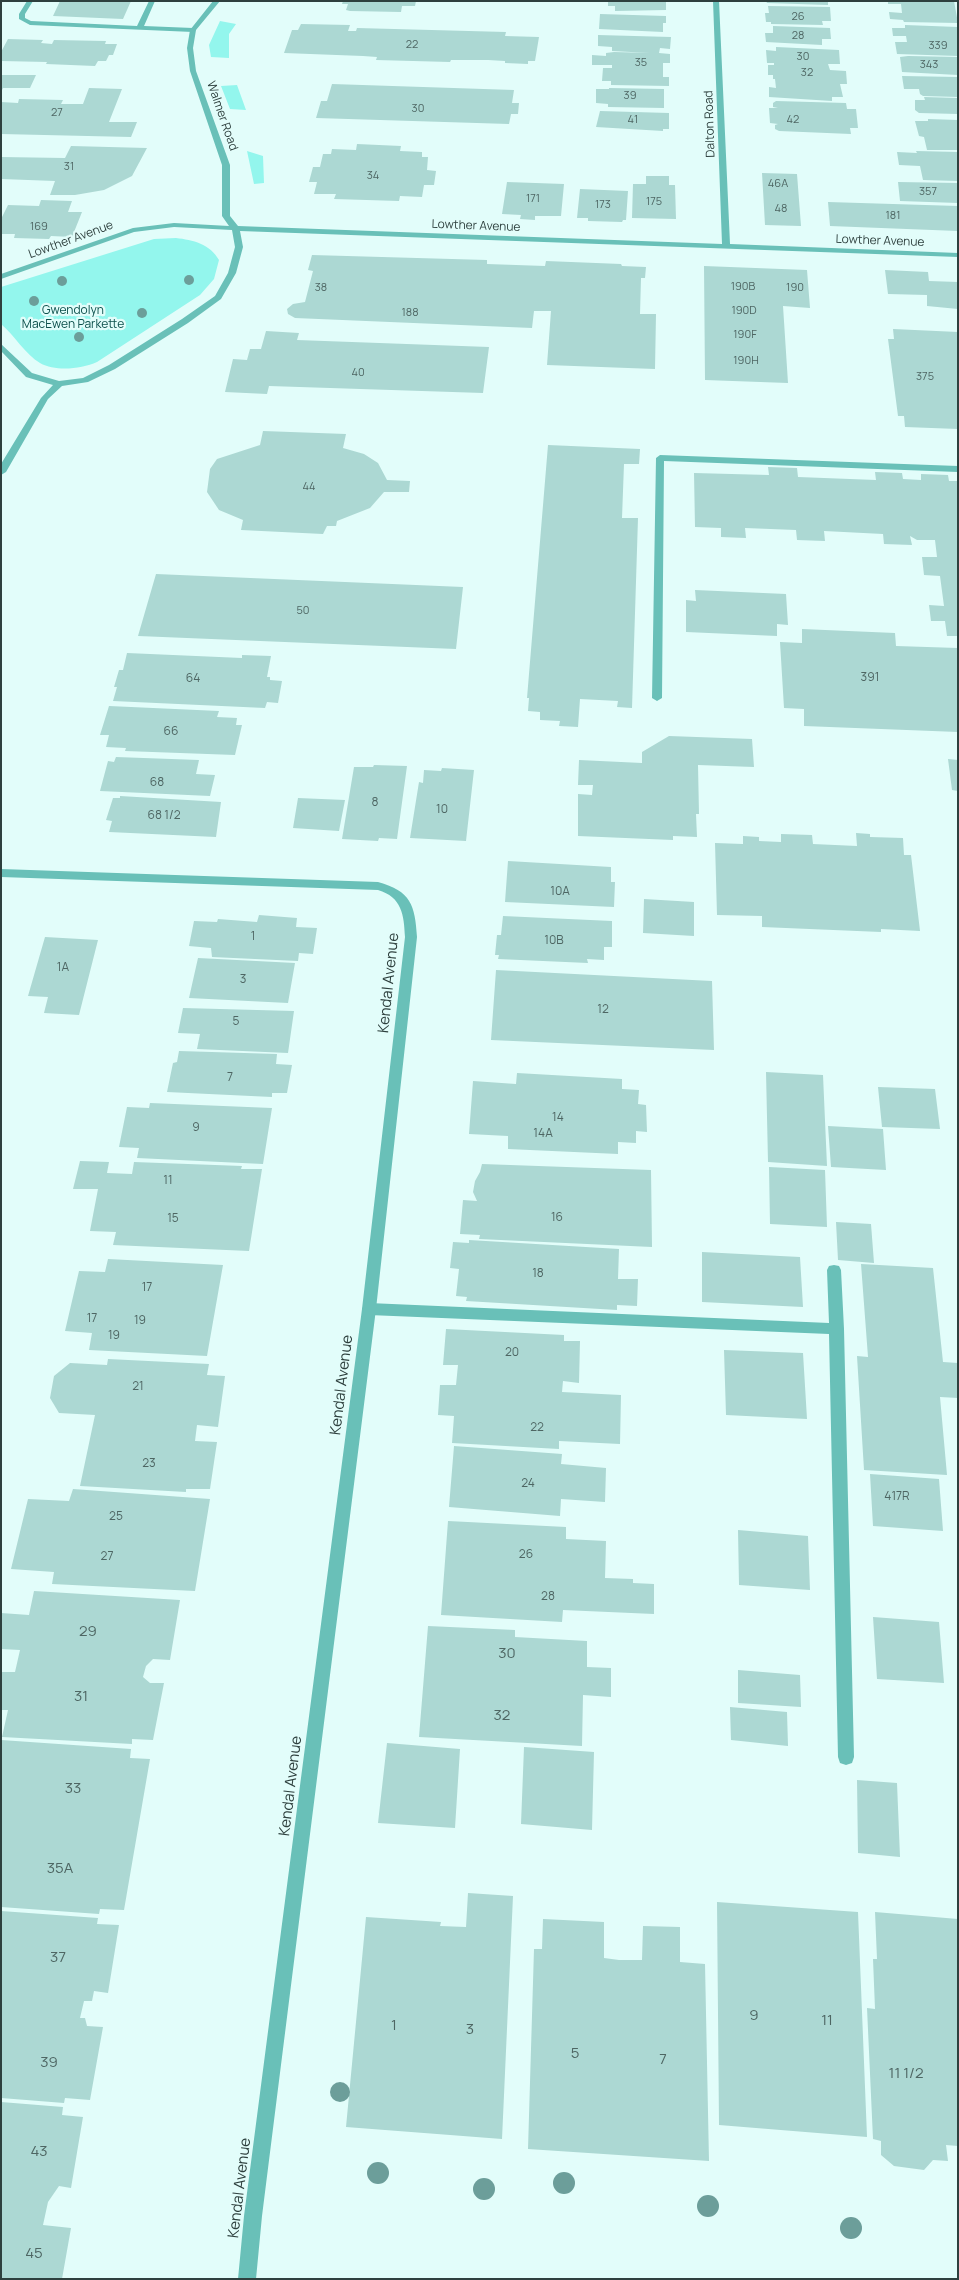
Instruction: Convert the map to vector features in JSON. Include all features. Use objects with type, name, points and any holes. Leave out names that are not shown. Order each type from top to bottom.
[{"type":"street","points":[[30,1],[22,14],[22,19],[30,23],[193,30],[217,1]]},
{"type":"street","points":[[139,28],[152,1]]},
{"type":"street","name":"Dalton Road","points":[[716,1],[726,246]]},
{"type":"street","name":"Walmer Road","points":[[1,346],[29,375],[59,384],[85,380],[112,367],[185,321],[218,297],[232,272],[239,247],[236,229],[226,216],[226,165],[193,71],[190,48],[193,30]]},
{"type":"street","name":"Lowther Avenue","points":[[1,277],[133,230],[174,225],[236,229],[958,254]]},
{"type":"street","points":[[1,472],[45,398],[59,384]]},
{"type":"street","points":[[656,698],[660,458],[958,469]]},
{"type":"street","name":"Kendal Avenue","points":[[1,873],[378,886],[392,889],[401,896],[410,912],[411,937],[369,1309],[252,2216],[247,2279]]},
{"type":"street","points":[[834,1270],[837,1329],[846,1757]]},
{"type":"street","points":[[369,1309],[837,1329]]},
{"type":"green space","points":[[220,21],[236,24],[229,34],[229,58],[211,57],[209,45]]},
{"type":"green space","points":[[237,85],[246,110],[230,109],[221,86]]},
{"type":"green space","points":[[247,151],[263,156],[264,183],[254,184]]},
{"type":"green space","name":"Gwendolyn MacEwen Parkette","points":[[176,238],[189,240],[211,250],[219,260],[214,279],[200,295],[97,362],[68,368],[46,366],[30,355],[1,324],[1,287],[154,239]]},
{"type":"building","points":[[60,1],[131,1],[123,19],[53,16]]},
{"type":"building","points":[[343,1],[416,1],[415,6],[402,6],[401,12],[350,11],[346,10],[348,4],[342,4]]},
{"type":"building","points":[[608,1],[666,1],[666,10],[615,11],[615,6],[608,6]]},
{"type":"building","points":[[766,1],[828,1],[828,5],[767,3]]},
{"type":"building","points":[[888,1],[954,1],[958,23],[904,22],[903,20],[890,19],[889,12],[902,13],[901,4],[888,4]]},
{"type":"building","points":[[768,6],[830,7],[831,21],[822,21],[823,25],[771,24],[771,22],[766,22],[765,13],[769,13]]},
{"type":"building","points":[[600,14],[666,16],[666,23],[663,23],[663,32],[599,29]]},
{"type":"building","points":[[301,24],[350,25],[348,31],[356,31],[357,28],[506,32],[505,36],[539,37],[535,61],[528,61],[528,64],[488,60],[451,60],[450,62],[376,60],[377,57],[284,53],[292,30],[298,30]]},
{"type":"building","points":[[905,25],[958,27],[958,56],[897,54],[895,42],[907,42],[906,36],[893,36],[892,28],[905,28]]},
{"type":"building","points":[[773,26],[830,28],[831,39],[822,39],[822,45],[766,42],[765,33],[773,33]]},
{"type":"building","points":[[598,35],[671,37],[670,49],[660,48],[659,53],[670,54],[670,63],[663,63],[663,77],[669,77],[669,86],[611,85],[611,81],[602,81],[603,68],[612,68],[612,65],[592,65],[592,55],[606,56],[606,53],[614,52],[650,53],[612,51],[612,47],[598,46]]},
{"type":"building","points":[[8,39],[43,40],[41,43],[52,44],[54,40],[106,41],[105,44],[117,44],[113,55],[109,55],[106,61],[98,61],[95,66],[46,64],[47,62],[1,61],[1,52]]},
{"type":"building","points":[[776,47],[839,50],[840,64],[828,64],[830,70],[846,71],[847,84],[840,84],[843,97],[832,97],[832,101],[769,97],[769,87],[776,88],[773,75],[768,75],[768,65],[774,65],[774,63],[767,63],[766,50],[776,51]]},
{"type":"building","points":[[900,57],[958,57],[958,75],[902,72]]},
{"type":"building","points":[[1,75],[36,75],[30,88],[3,88],[1,92]]},
{"type":"building","points":[[902,76],[958,77],[958,97],[923,96],[920,94],[919,89],[904,89]]},
{"type":"building","points":[[332,84],[514,90],[512,103],[519,103],[518,114],[511,114],[509,124],[316,118],[321,101],[327,101]]},
{"type":"building","points":[[89,88],[122,89],[109,122],[137,122],[131,137],[1,134],[1,102],[18,103],[19,99],[63,100],[61,104],[83,104]]},
{"type":"building","points":[[596,89],[664,89],[664,108],[608,107],[608,104],[596,103]]},
{"type":"building","points":[[924,97],[958,98],[958,114],[919,113],[915,110],[915,100],[925,100]]},
{"type":"building","points":[[776,101],[846,103],[847,109],[856,109],[858,128],[850,128],[851,134],[779,131],[775,129],[775,125],[778,124],[770,123],[769,108],[778,108],[773,107],[773,103]]},
{"type":"building","points":[[600,111],[669,113],[669,129],[663,129],[663,131],[596,127]]},
{"type":"building","points":[[928,119],[958,120],[958,150],[927,150],[924,137],[919,136],[915,121],[928,121]]},
{"type":"building","points":[[357,144],[401,146],[400,151],[422,152],[422,157],[428,157],[427,170],[436,171],[434,185],[424,185],[422,197],[400,196],[399,201],[334,199],[336,194],[314,194],[317,182],[309,182],[313,167],[320,167],[323,154],[331,154],[332,149],[356,150]]},
{"type":"building","points":[[71,146],[147,148],[132,176],[104,190],[75,195],[50,195],[55,181],[1,179],[1,157],[65,158]]},
{"type":"building","points":[[916,151],[958,152],[958,181],[923,180],[920,166],[899,165],[897,152],[917,153]]},
{"type":"building","points":[[762,173],[797,174],[801,226],[765,225]]},
{"type":"building","points":[[646,176],[669,176],[669,185],[675,185],[676,219],[632,218],[633,184],[646,184]]},
{"type":"building","points":[[507,182],[564,184],[561,216],[535,216],[535,220],[520,219],[521,215],[502,214]]},
{"type":"building","points":[[898,182],[958,183],[958,203],[900,201]]},
{"type":"building","points":[[580,189],[628,191],[626,220],[622,222],[588,221],[588,218],[577,218]]},
{"type":"building","points":[[41,200],[72,201],[68,212],[82,212],[72,237],[51,236],[49,239],[14,238],[15,234],[1,234],[1,219],[8,205],[39,206]]},
{"type":"building","points":[[828,202],[958,206],[958,231],[830,226]]},
{"type":"building","points":[[312,255],[487,260],[487,264],[545,266],[546,261],[646,267],[645,278],[641,278],[640,314],[656,314],[655,369],[547,365],[551,311],[534,311],[532,328],[295,318],[288,314],[287,309],[293,304],[305,302],[313,271],[308,270]]},
{"type":"building","points":[[704,266],[807,270],[810,308],[783,306],[788,383],[705,380]]},
{"type":"building","points":[[885,270],[928,272],[929,281],[958,282],[958,309],[927,306],[927,295],[888,294]]},
{"type":"building","points":[[893,329],[958,332],[958,429],[905,427],[904,416],[898,416],[888,339],[894,339]]},
{"type":"building","points":[[266,331],[299,333],[297,340],[489,347],[483,393],[269,386],[267,394],[225,392],[233,359],[247,360],[250,349],[261,349]]},
{"type":"building","points":[[263,431],[346,434],[343,448],[364,454],[378,463],[387,480],[410,481],[409,492],[384,492],[370,508],[337,521],[336,526],[327,526],[323,534],[241,530],[243,520],[219,510],[207,492],[210,469],[217,459],[260,445]]},
{"type":"building","points":[[548,445],[640,449],[639,464],[624,464],[622,518],[638,518],[632,708],[617,707],[618,701],[580,699],[578,727],[559,726],[560,721],[540,720],[540,712],[528,711],[529,698],[527,698]]},
{"type":"building","points":[[768,467],[797,468],[798,477],[876,480],[875,472],[902,473],[903,479],[921,480],[921,474],[948,475],[949,481],[958,481],[958,636],[947,636],[945,621],[931,621],[929,605],[944,606],[940,576],[924,575],[922,557],[937,557],[935,540],[917,540],[910,536],[912,545],[884,544],[883,534],[824,531],[825,541],[797,540],[796,530],[745,528],[746,538],[721,537],[721,528],[695,527],[694,473],[769,475]]},
{"type":"building","points":[[156,574],[463,587],[456,649],[138,636]]},
{"type":"building","points":[[695,590],[786,594],[788,625],[777,624],[777,636],[686,632],[686,600],[696,601]]},
{"type":"building","points":[[802,629],[895,633],[896,646],[958,648],[958,732],[804,726],[804,709],[784,708],[780,642],[802,643]]},
{"type":"building","points":[[127,653],[242,658],[242,655],[271,656],[267,677],[270,677],[270,680],[282,681],[278,703],[267,702],[265,708],[113,701],[117,687],[114,687],[119,670],[123,670]]},
{"type":"building","points":[[109,706],[219,711],[217,717],[237,718],[236,725],[242,725],[235,755],[125,751],[126,748],[106,747],[109,735],[100,735]]},
{"type":"building","points":[[669,736],[752,739],[754,767],[698,765],[699,814],[696,814],[697,837],[673,836],[673,840],[578,836],[578,794],[592,795],[593,785],[578,785],[579,760],[642,763],[642,752]]},
{"type":"building","points":[[116,757],[199,760],[196,774],[215,775],[210,796],[100,791],[108,761],[114,762]]},
{"type":"building","points":[[948,759],[958,760],[958,791],[952,790]]},
{"type":"building","points":[[374,765],[407,766],[397,839],[379,838],[378,841],[342,839],[354,767],[373,767]]},
{"type":"building","points":[[442,768],[474,770],[466,841],[410,838],[419,782],[423,783],[424,770],[441,771]]},
{"type":"building","points":[[120,796],[221,802],[216,837],[109,832],[112,821],[106,820],[113,798],[120,798]]},
{"type":"building","points":[[298,798],[345,800],[339,831],[293,828]]},
{"type":"building","points":[[856,833],[870,834],[870,837],[903,838],[904,855],[911,855],[920,931],[881,929],[881,932],[762,927],[762,916],[717,915],[715,843],[743,844],[743,836],[759,837],[759,841],[781,842],[781,834],[812,835],[813,844],[857,846]]},
{"type":"building","points":[[508,861],[611,867],[611,882],[615,882],[614,907],[505,902]]},
{"type":"building","points":[[644,899],[694,902],[694,936],[643,933]]},
{"type":"building","points":[[259,915],[297,918],[296,927],[317,928],[313,954],[299,953],[298,961],[212,957],[211,948],[189,946],[194,921],[217,922],[218,919],[257,922]]},
{"type":"building","points":[[503,916],[612,921],[612,947],[604,947],[604,960],[587,959],[588,963],[498,959],[499,955],[495,955],[497,935],[501,935]]},
{"type":"building","points":[[45,937],[98,940],[79,1015],[44,1013],[48,997],[28,996]]},
{"type":"building","points":[[198,958],[295,963],[288,1003],[189,998]]},
{"type":"building","points":[[496,970],[712,981],[714,1050],[491,1040]]},
{"type":"building","points":[[183,1008],[294,1011],[288,1053],[197,1049],[200,1034],[178,1033]]},
{"type":"building","points":[[179,1051],[277,1054],[276,1064],[292,1065],[287,1093],[272,1093],[272,1097],[167,1092],[173,1063],[177,1062]]},
{"type":"building","points":[[766,1072],[823,1075],[827,1166],[768,1162]]},
{"type":"building","points":[[517,1073],[622,1079],[622,1089],[639,1090],[638,1104],[646,1105],[647,1132],[636,1131],[636,1143],[618,1142],[618,1154],[508,1149],[508,1136],[469,1134],[473,1081],[516,1084]]},
{"type":"building","points":[[878,1087],[935,1089],[940,1129],[882,1127]]},
{"type":"building","points":[[150,1103],[272,1108],[263,1164],[137,1158],[139,1148],[119,1147],[127,1107],[149,1108]]},
{"type":"building","points":[[828,1126],[883,1129],[886,1170],[831,1167]]},
{"type":"building","points":[[80,1161],[109,1162],[107,1173],[132,1174],[134,1162],[242,1166],[241,1169],[262,1169],[249,1251],[113,1245],[116,1232],[90,1231],[98,1189],[73,1189]]},
{"type":"building","points":[[482,1164],[651,1170],[652,1247],[479,1239],[480,1235],[460,1234],[463,1200],[477,1201],[473,1192]]},
{"type":"building","points":[[769,1167],[825,1170],[827,1227],[770,1224]]},
{"type":"building","points":[[836,1222],[871,1224],[874,1263],[838,1260]]},
{"type":"building","points":[[469,1240],[619,1249],[618,1279],[638,1279],[637,1306],[617,1305],[617,1310],[466,1301],[467,1297],[456,1296],[459,1269],[450,1268],[453,1242],[469,1243]]},
{"type":"building","points":[[702,1252],[800,1257],[803,1307],[702,1302]]},
{"type":"building","points":[[108,1259],[223,1265],[207,1356],[89,1350],[92,1333],[65,1331],[79,1271],[105,1272]]},
{"type":"building","points":[[861,1264],[933,1268],[943,1362],[958,1363],[958,1398],[940,1397],[947,1475],[864,1470],[857,1356],[868,1357]]},
{"type":"building","points":[[446,1329],[564,1335],[564,1341],[580,1341],[579,1383],[563,1381],[562,1392],[621,1395],[620,1444],[559,1441],[559,1449],[452,1443],[454,1416],[438,1415],[440,1385],[456,1385],[458,1365],[443,1365]]},
{"type":"building","points":[[724,1350],[803,1353],[807,1419],[726,1415]]},
{"type":"building","points":[[108,1359],[209,1364],[207,1375],[225,1376],[218,1427],[197,1425],[195,1441],[217,1442],[210,1489],[186,1489],[186,1492],[80,1486],[95,1415],[59,1413],[50,1398],[54,1376],[70,1363],[107,1365]]},
{"type":"building","points":[[454,1446],[562,1454],[561,1464],[606,1468],[605,1502],[561,1499],[560,1516],[449,1507]]},
{"type":"building","points":[[870,1474],[939,1479],[943,1531],[873,1526]]},
{"type":"building","points":[[73,1489],[210,1499],[195,1591],[52,1584],[54,1572],[11,1569],[28,1499],[69,1501]]},
{"type":"building","points":[[448,1521],[566,1527],[566,1539],[606,1541],[605,1578],[633,1579],[633,1583],[654,1584],[654,1614],[563,1610],[562,1622],[441,1615]]},
{"type":"building","points":[[738,1530],[808,1536],[810,1590],[739,1585]]},
{"type":"building","points":[[34,1591],[180,1600],[170,1660],[153,1659],[146,1666],[143,1677],[150,1683],[164,1683],[153,1740],[132,1739],[132,1744],[2,1737],[8,1710],[1,1710],[1,1672],[15,1672],[20,1650],[1,1649],[1,1613],[29,1615]]},
{"type":"building","points":[[873,1617],[939,1622],[944,1683],[877,1679]]},
{"type":"building","points":[[428,1626],[515,1630],[515,1637],[587,1641],[587,1667],[611,1668],[611,1697],[583,1695],[582,1746],[419,1737]]},
{"type":"building","points":[[738,1670],[800,1675],[801,1707],[738,1703]]},
{"type":"building","points":[[730,1707],[787,1712],[788,1746],[731,1740]]},
{"type":"building","points":[[1,1740],[131,1749],[130,1758],[150,1759],[124,1910],[100,1909],[99,1914],[1,1907]]},
{"type":"building","points":[[387,1743],[460,1749],[455,1828],[378,1823]]},
{"type":"building","points":[[524,1747],[594,1752],[592,1830],[521,1824]]},
{"type":"building","points":[[857,1780],[897,1783],[900,1857],[858,1853]]},
{"type":"building","points":[[468,1893],[513,1896],[502,2139],[346,2127],[366,1917],[441,1922],[440,1926],[466,1927]]},
{"type":"building","points":[[717,1902],[858,1912],[867,2137],[719,2125]]},
{"type":"building","points":[[1,1911],[98,1918],[97,1924],[119,1925],[108,1993],[94,1991],[92,2001],[84,2001],[80,2018],[85,2018],[87,2026],[103,2027],[90,2100],[65,2098],[64,2103],[1,2098]]},
{"type":"building","points":[[875,1912],[958,1919],[958,2146],[946,2145],[948,2161],[933,2160],[924,2170],[894,2166],[881,2155],[881,2141],[873,2139],[867,2008],[875,2009],[873,1959],[877,1959]]},
{"type":"building","points":[[543,1919],[604,1922],[604,1958],[619,1960],[642,1960],[643,1926],[680,1927],[680,1962],[705,1964],[709,2161],[528,2149],[534,1949],[542,1949]]},
{"type":"building","points":[[1,2102],[63,2107],[62,2115],[83,2117],[71,2188],[59,2186],[48,2202],[43,2225],[71,2228],[62,2279],[1,2279]]}]
